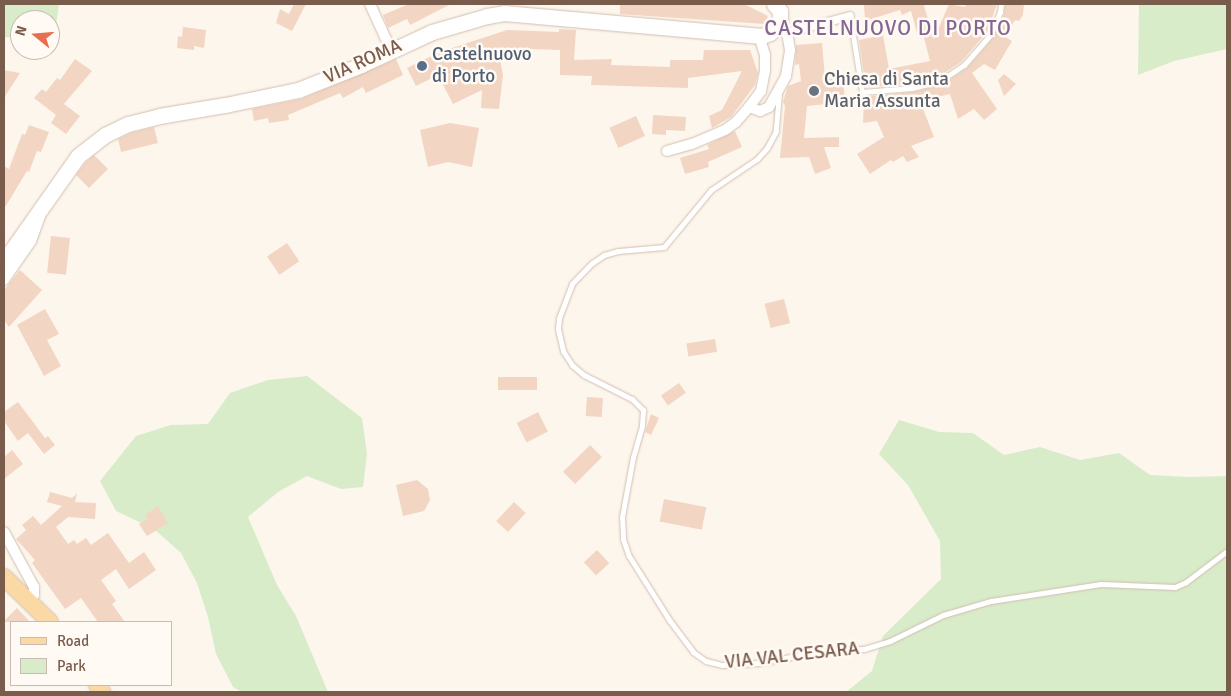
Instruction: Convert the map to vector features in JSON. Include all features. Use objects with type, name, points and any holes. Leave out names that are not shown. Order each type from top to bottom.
[{"type":"main road","points":[[759,35],[770,33],[783,27],[780,11],[774,4]]},
{"type":"main road","name":"VIA ROMA","points":[[4,261],[78,156],[95,141],[118,128],[159,116],[226,105],[298,90],[452,25],[505,9],[759,35]]},
{"type":"main road","points":[[4,577],[49,621]]},
{"type":"street","points":[[371,5],[391,50]]},
{"type":"street","points":[[749,107],[756,111],[765,109],[771,105],[780,90],[790,62],[783,27],[850,16]]},
{"type":"street","points":[[667,151],[692,144],[724,130],[736,122],[749,107],[760,90],[765,71],[765,55],[759,35]]},
{"type":"street","points":[[4,280],[34,234],[41,207]]},
{"type":"street","points":[[4,532],[34,587],[34,595],[28,602]]},
{"type":"lane","points":[[850,16],[862,92],[912,88],[940,81],[964,64],[991,34],[1000,12],[1001,4]]},
{"type":"lane","name":"VIA VAL CESARA","points":[[780,90],[776,131],[767,148],[757,159],[711,190],[664,247],[618,251],[604,255],[592,263],[572,284],[559,318],[558,329],[562,351],[572,364],[584,374],[632,399],[643,410],[642,426],[622,517],[623,539],[630,556],[660,605],[693,652],[706,661],[722,665],[758,663],[823,651],[864,649],[890,641],[950,612],[991,601],[1101,584],[1175,587],[1186,582],[1227,551]]},
{"type":"green space","points":[[4,4],[59,4],[58,10],[10,10],[10,37],[4,37]]},
{"type":"green space","points":[[1139,4],[1227,4],[1227,49],[1174,61],[1138,75]]},
{"type":"green space","points":[[307,376],[362,418],[367,454],[363,487],[341,489],[307,476],[278,492],[248,517],[277,585],[296,616],[328,692],[242,692],[233,687],[216,654],[208,617],[197,583],[181,553],[154,529],[116,511],[100,481],[136,436],[171,425],[208,424],[230,393],[268,380]]},
{"type":"green space","points":[[899,420],[939,432],[973,433],[1004,455],[1040,447],[1080,460],[1119,453],[1150,475],[1227,476],[1227,692],[846,692],[872,671],[883,636],[941,579],[940,541],[908,485],[879,454]]},
{"type":"building","points":[[294,4],[306,4],[292,31],[276,23],[280,9],[289,14]]},
{"type":"building","points":[[409,4],[451,4],[410,25],[407,19],[388,28],[383,15]]},
{"type":"building","points":[[744,4],[768,16],[765,24],[620,14],[620,5]]},
{"type":"building","points":[[864,4],[928,4],[924,6],[934,39],[949,4],[965,7],[966,4],[997,4],[987,32],[961,62],[938,77],[911,84],[866,87],[859,40],[883,35],[889,69],[930,61],[923,34],[918,36],[911,11],[902,15],[900,10],[865,21]]},
{"type":"building","points":[[1005,4],[1024,4],[1023,15],[1019,21],[1015,20],[1005,37],[1012,41],[995,70],[984,64],[972,73],[997,109],[984,120],[974,109],[958,119],[950,94],[920,101],[934,137],[911,146],[919,157],[907,162],[903,156],[893,162],[891,160],[870,174],[857,154],[884,137],[877,121],[863,123],[864,97],[913,92],[942,85],[967,68],[994,37],[1004,14]]},
{"type":"building","points":[[183,27],[206,30],[204,48],[194,46],[194,50],[177,48],[178,36],[182,37]]},
{"type":"building","points":[[559,29],[576,30],[574,60],[612,59],[611,65],[670,67],[670,60],[703,60],[704,50],[750,50],[758,73],[755,85],[731,117],[712,128],[709,116],[722,110],[742,71],[688,78],[688,88],[591,85],[592,76],[560,75],[560,50],[498,48],[503,75],[499,109],[481,108],[482,90],[453,104],[438,75],[416,86],[407,68],[440,52],[507,30],[559,32]]},
{"type":"building","points":[[822,43],[825,78],[843,75],[845,102],[807,106],[804,138],[839,137],[839,147],[824,147],[831,168],[815,174],[809,157],[780,158],[785,106],[783,102],[788,86],[801,81],[799,64],[795,65],[796,45]]},
{"type":"building","points":[[75,59],[92,71],[64,104],[80,116],[66,134],[51,123],[56,115],[34,98],[42,89],[46,92],[57,78],[60,80]]},
{"type":"building","points":[[396,59],[403,75],[366,93],[363,87],[343,98],[340,93],[288,115],[289,120],[269,123],[268,118],[254,121],[252,109],[301,99]]},
{"type":"building","points":[[4,70],[20,73],[4,98]]},
{"type":"building","points":[[1004,74],[1016,84],[1004,96],[998,80]]},
{"type":"building","points":[[653,115],[686,117],[685,131],[666,130],[666,135],[652,134]]},
{"type":"building","points":[[636,116],[645,136],[618,148],[610,128]]},
{"type":"building","points":[[450,123],[479,128],[472,167],[448,162],[428,167],[420,130]]},
{"type":"building","points":[[29,125],[49,132],[41,152],[37,151],[29,172],[27,171],[4,209],[4,166],[9,169],[22,134],[25,135]]},
{"type":"building","points":[[154,127],[158,143],[121,152],[118,139],[131,133]]},
{"type":"building","points":[[735,131],[742,147],[708,162],[709,167],[685,174],[680,158],[709,149],[707,145]]},
{"type":"building","points":[[94,155],[108,169],[89,188],[76,175]]},
{"type":"building","points":[[51,236],[70,238],[66,275],[47,273]]},
{"type":"building","points":[[287,243],[299,261],[279,275],[267,256]]},
{"type":"building","points":[[20,270],[42,290],[9,327],[4,320],[4,290]]},
{"type":"building","points":[[784,299],[790,323],[771,328],[765,304]]},
{"type":"building","points":[[45,309],[59,334],[47,340],[61,366],[44,376],[17,325]]},
{"type":"building","points":[[715,339],[717,352],[688,356],[686,344]]},
{"type":"building","points":[[498,377],[537,377],[537,390],[498,390]]},
{"type":"building","points":[[679,383],[686,393],[668,405],[661,396]]},
{"type":"building","points":[[587,397],[603,398],[602,417],[586,416]]},
{"type":"building","points":[[18,402],[45,438],[48,436],[55,445],[44,454],[28,433],[18,441],[4,421],[4,412]]},
{"type":"building","points":[[538,412],[548,432],[527,442],[517,423]]},
{"type":"building","points":[[651,414],[659,418],[651,435],[645,432]]},
{"type":"building","points":[[590,445],[602,457],[575,484],[563,472]]},
{"type":"building","points":[[12,450],[23,464],[4,479],[4,457]]},
{"type":"building","points":[[417,480],[428,489],[430,500],[424,511],[403,516],[396,485]]},
{"type":"building","points":[[50,492],[72,498],[77,493],[75,502],[96,503],[95,519],[68,517],[56,527],[68,544],[74,540],[77,544],[86,538],[91,545],[108,533],[129,563],[144,552],[156,570],[129,589],[116,569],[101,580],[116,601],[112,604],[124,621],[97,621],[81,598],[65,609],[32,563],[35,560],[16,539],[26,530],[22,525],[33,516],[41,525],[62,506],[47,502]]},
{"type":"building","points":[[664,499],[706,507],[702,530],[660,522]]},
{"type":"building","points":[[514,502],[526,513],[508,532],[496,521]]},
{"type":"building","points":[[158,506],[168,523],[147,536],[139,524],[148,519],[145,515]]},
{"type":"building","points":[[597,550],[609,563],[596,575],[584,562]]},
{"type":"building","points":[[17,608],[29,621],[4,622]]},
{"type":"place","name":"Castelnuovo di Porto","points":[[422,66]]},
{"type":"place","name":"Chiesa di Santa Maria Assunta","points":[[814,91]]},
{"type":"district","name":"CASTELNUOVO DI PORTO","points":[[888,28]]}]
